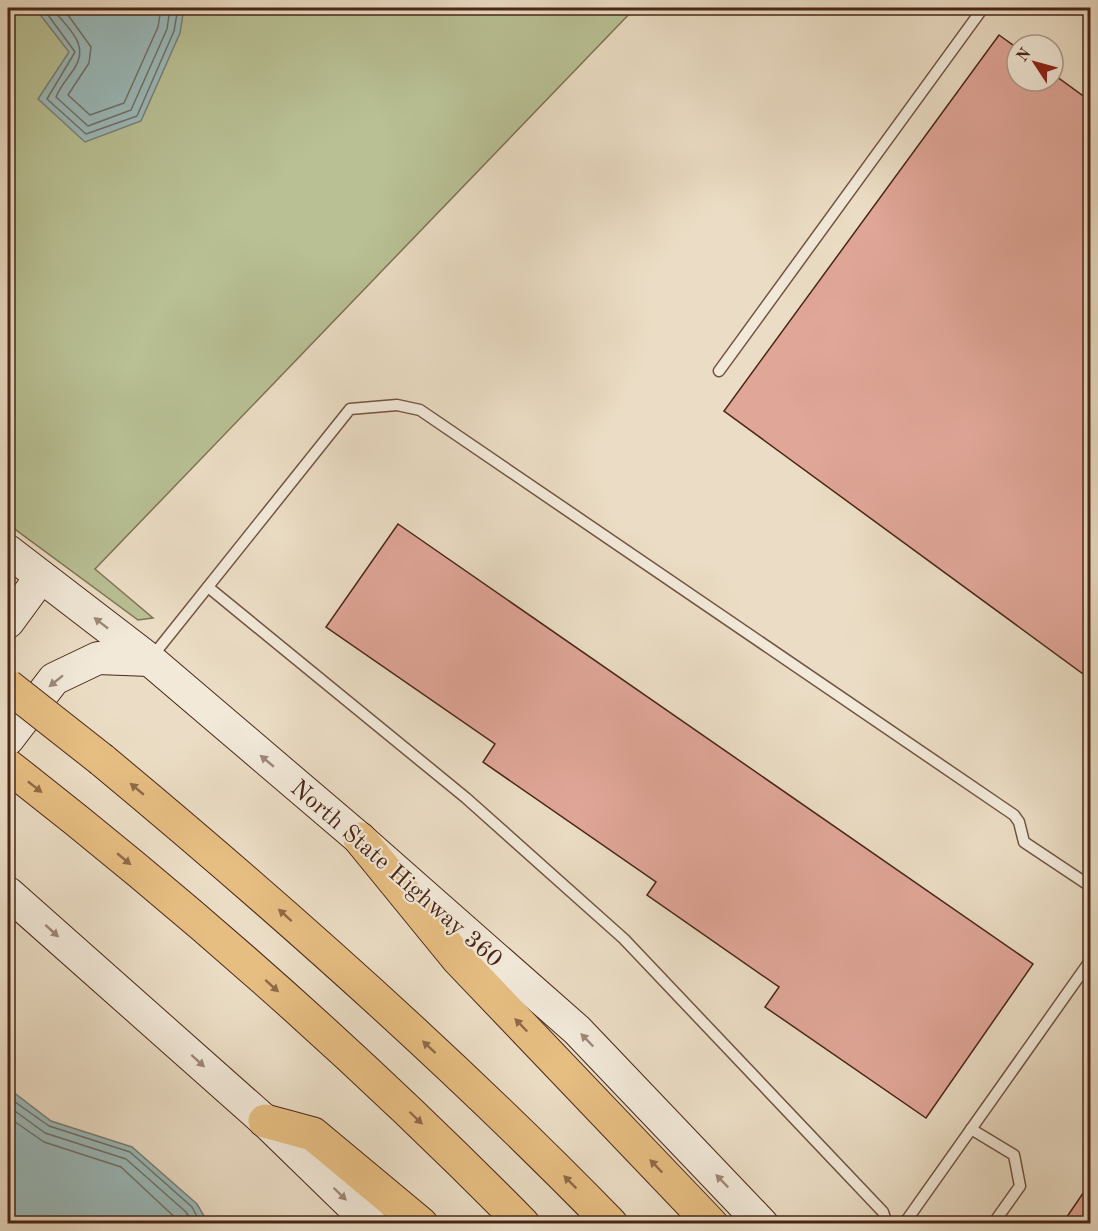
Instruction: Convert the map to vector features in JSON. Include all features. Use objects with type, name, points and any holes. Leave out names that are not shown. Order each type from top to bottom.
[{"type":"highway","points":[[8,686],[102,760],[237,872],[360,981],[611,1224]]},
{"type":"highway","points":[[8,766],[222,941],[396,1098],[523,1224]]},
{"type":"highway","points":[[360,839],[458,959],[711,1224]]},
{"type":"highway","points":[[265,1121],[313,1134],[421,1224]]},
{"type":"main road","name":"North State Highway 360","points":[[8,551],[150,660],[360,839],[577,1030],[762,1224]]},
{"type":"main road","points":[[8,622],[41,577]]},
{"type":"main road","points":[[8,739],[54,679],[98,658],[150,660]]},
{"type":"main road","points":[[10,894],[265,1121],[371,1224]]},
{"type":"lane","points":[[719,371],[983,8]]},
{"type":"lane","points":[[150,660],[350,409],[397,405],[420,410],[1014,815],[1019,822],[1024,842],[1090,886]]},
{"type":"lane","points":[[208,587],[465,798],[624,939],[883,1212],[887,1224]]},
{"type":"lane","points":[[904,1224],[1090,961]]},
{"type":"lane","points":[[971,1129],[1014,1155],[1020,1186],[993,1224]]},
{"type":"green space","points":[[8,8],[635,8],[95,569],[153,618],[138,620],[8,524]]},
{"type":"water","points":[[35,8],[184,8],[180,33],[141,121],[85,142],[38,99],[69,52]]},
{"type":"water","points":[[8,1088],[51,1121],[132,1147],[197,1204],[208,1223],[8,1223]]},
{"type":"building","points":[[999,35],[1005,39],[1005,93],[1065,93],[1065,83],[1090,101],[1090,679],[724,411]]},
{"type":"building","points":[[398,524],[1033,964],[926,1118],[765,1007],[779,987],[647,895],[656,882],[483,762],[495,744],[326,627]]},
{"type":"building","points":[[1090,1183],[1090,1224],[1062,1224]]}]
